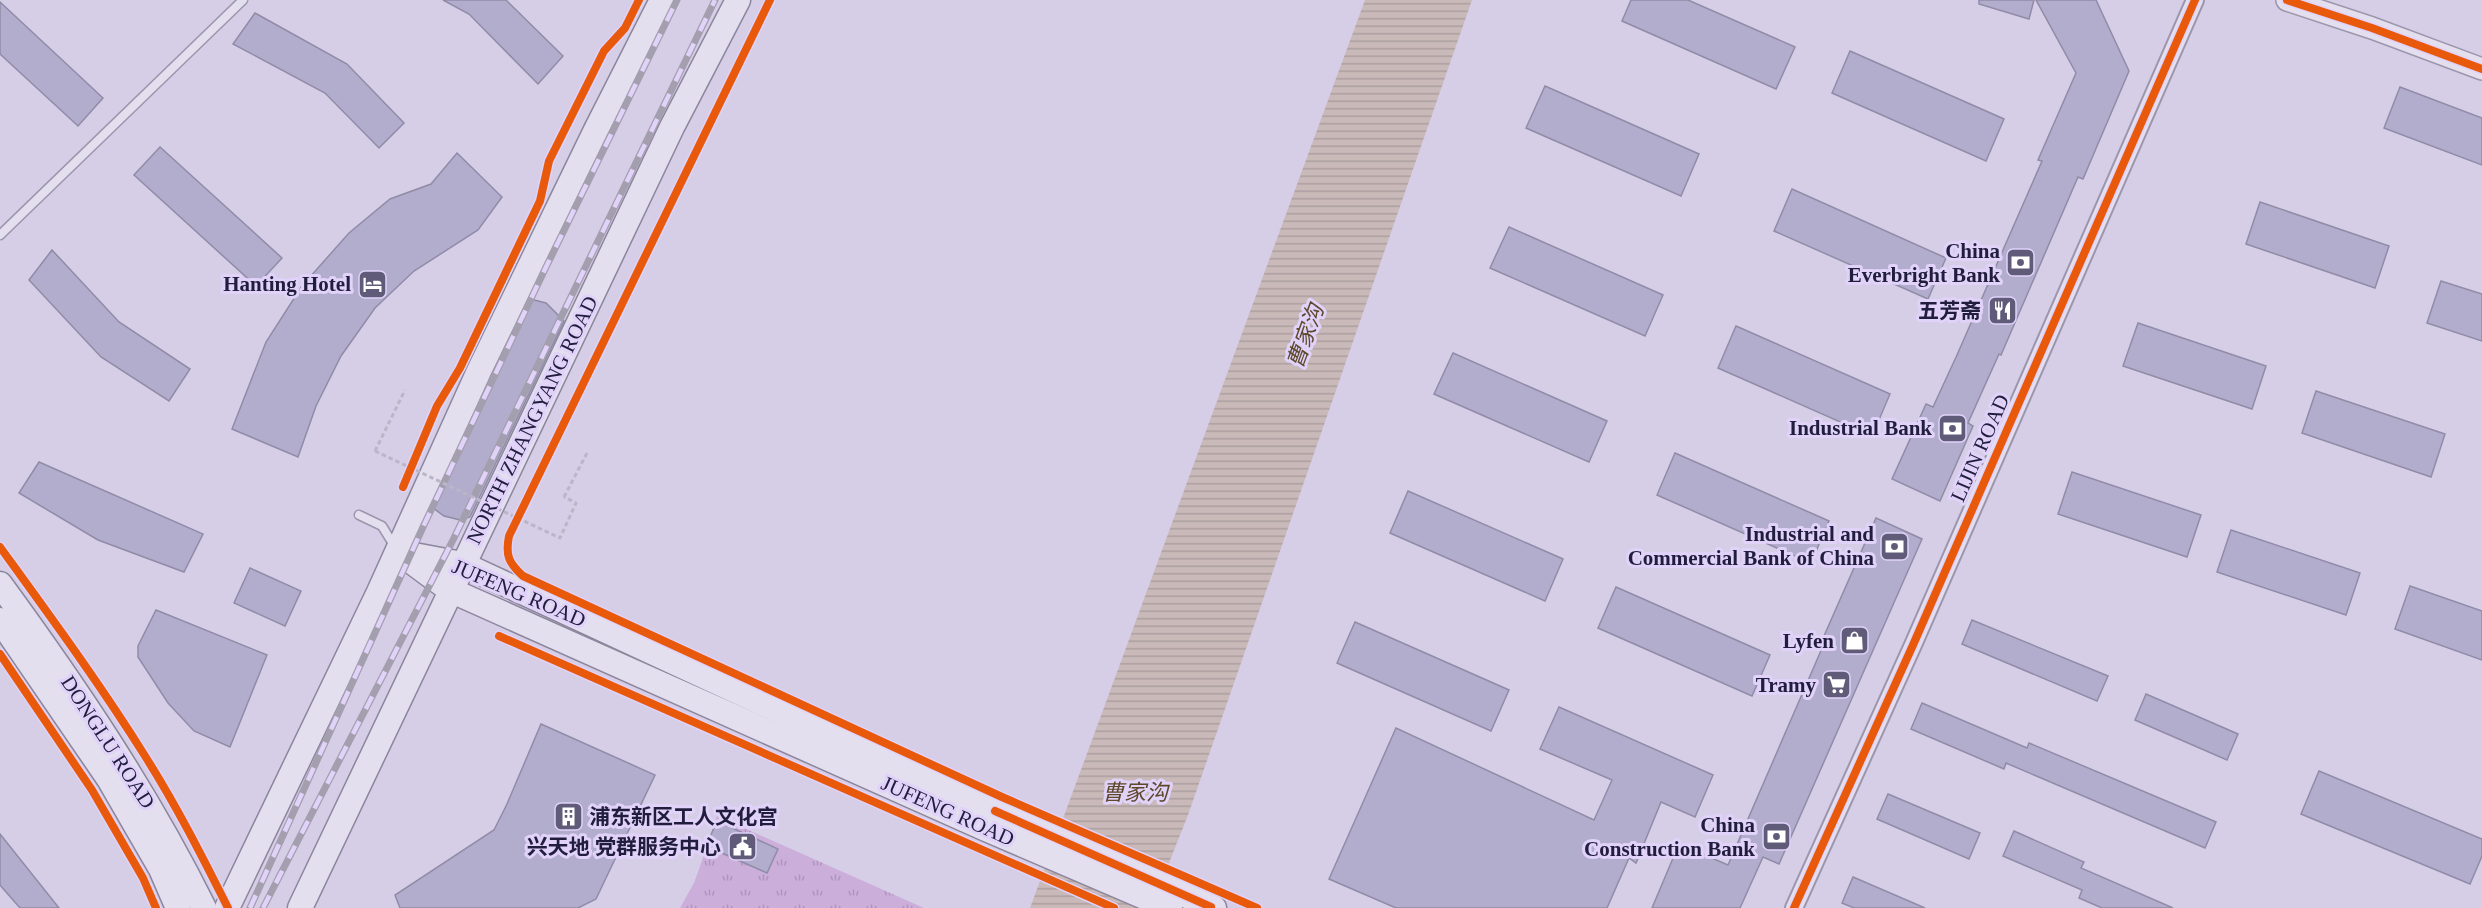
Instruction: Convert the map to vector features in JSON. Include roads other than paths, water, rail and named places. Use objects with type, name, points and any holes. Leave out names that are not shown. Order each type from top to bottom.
[{"type":"main road","points":[[227,908],[398,552],[484,360],[662,0]]},
{"type":"main road","name":"NORTH ZHANGYANG ROAD","points":[[300,908],[672,127],[738,0]]},
{"type":"main road","name":"JUFENG ROAD","points":[[398,552],[462,564],[1170,908]]},
{"type":"main road","name":"JUFENG ROAD","points":[[398,552],[450,590],[990,820],[1213,907]]},
{"type":"main road","name":"DONGLU ROAD","points":[[0,584],[128,768],[154,812],[172,849],[180,859],[204,908]]},
{"type":"main road","name":"DONGLU ROAD","points":[[0,620],[109,779],[160,869],[178,908]]},
{"type":"street","name":"LIJIN ROAD","points":[[1794,908],[1913,645],[2195,0]]},
{"type":"street","points":[[2287,0],[2372,28],[2482,69]]},
{"type":"lane","points":[[0,235],[243,0]]},
{"type":"lane","points":[[359,515],[382,526],[398,552]]},
{"type":"water","name":"曹家沟","points":[[1365,0],[1472,0],[1188,815],[1151,908],[1030,908]]},
{"type":"railway","points":[[250,908],[423,527],[546,267],[677,0]]},
{"type":"railway","points":[[263,908],[453,540],[715,0]]},
{"type":"place","name":"China Everbright Bank","points":[[2021,263]]},
{"type":"place","name":"Hanting Hotel","points":[[372,284]]},
{"type":"place","name":"五芳斋","points":[[2002,311]]},
{"type":"place","name":"Industrial Bank","points":[[1953,428]]},
{"type":"place","name":"Industrial and Commercial Bank of China","points":[[1895,546]]},
{"type":"place","name":"Lyfen","points":[[1855,641]]},
{"type":"place","name":"Tramy","points":[[1837,685]]},
{"type":"place","name":"浦东新区工人文化宫","points":[[568,817]]},
{"type":"place","name":"China Construction Bank","points":[[1776,837]]},
{"type":"place","name":"兴天地 党群服务中心","points":[[742,847]]}]
